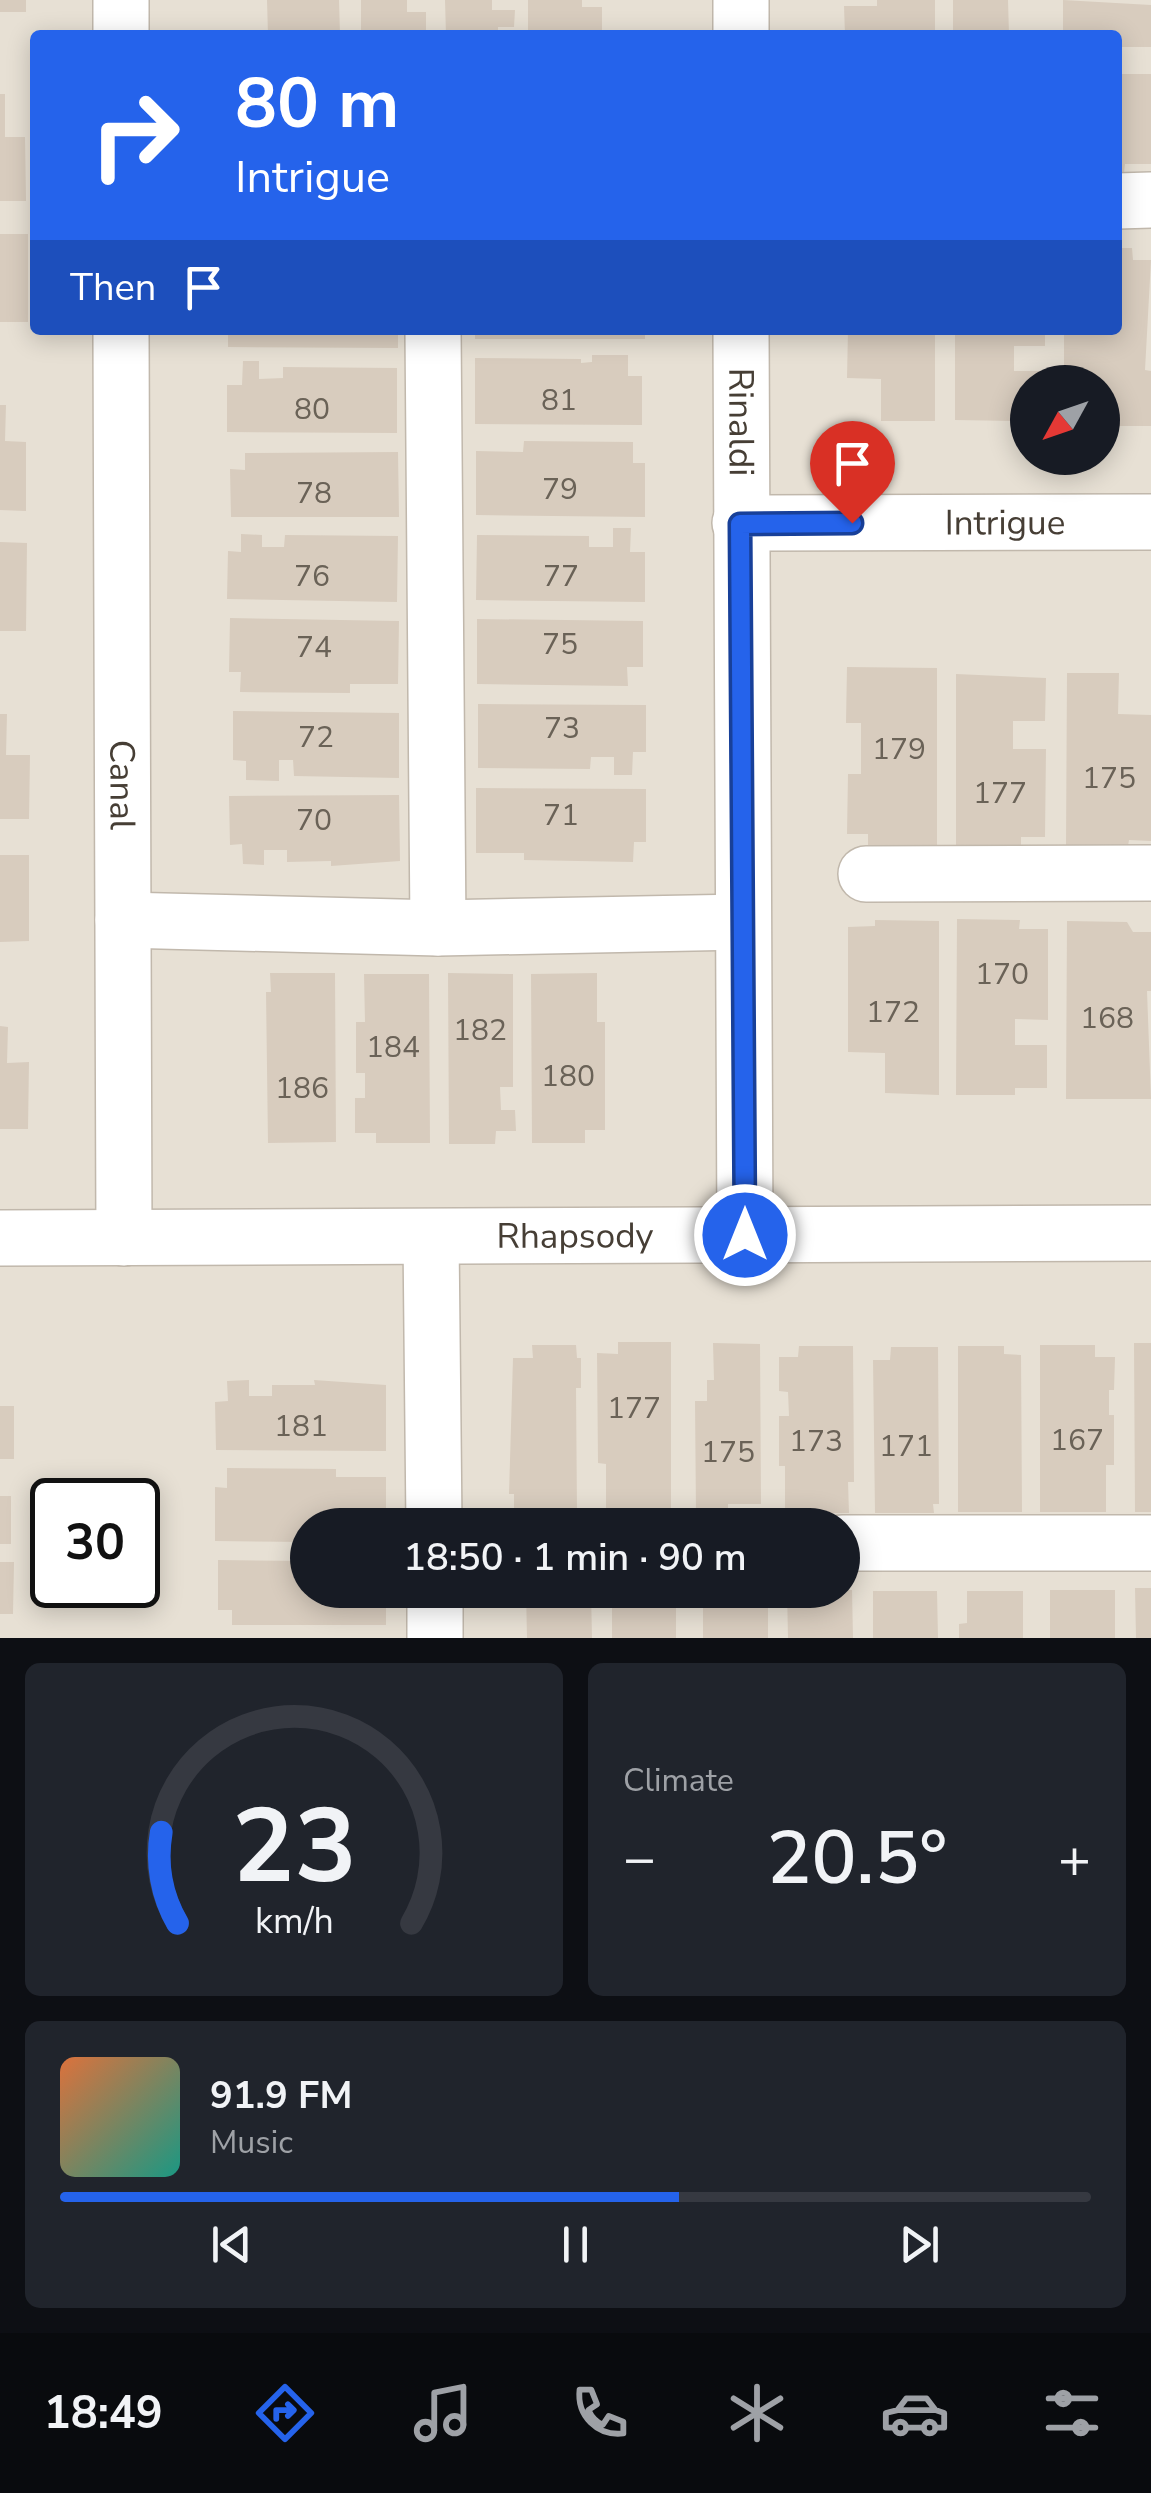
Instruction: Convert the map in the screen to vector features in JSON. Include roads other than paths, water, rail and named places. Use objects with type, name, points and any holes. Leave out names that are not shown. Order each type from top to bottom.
[{"type":"street","points":[[121,0],[121,30]]},
{"type":"street","points":[[741,30],[742,0]]},
{"type":"street","points":[[1122,201],[1151,200]]},
{"type":"street","name":"Canal","points":[[121,335],[124,1238]]},
{"type":"street","points":[[433,335],[438,928]]},
{"type":"street","name":"Rinaldi","points":[[740,335],[745,1235]]},
{"type":"street","name":"Intrigue","points":[[740,524],[1151,522]]},
{"type":"street","points":[[866,874],[1151,873]]},
{"type":"street","points":[[123,920],[438,928],[743,922]]},
{"type":"street","name":"Rhapsody","points":[[0,1238],[1151,1233]]},
{"type":"street","points":[[431,1236],[434,1508]]},
{"type":"street","points":[[860,1543],[1151,1542]]},
{"type":"street","points":[[435,1608],[436,1638]]}]
